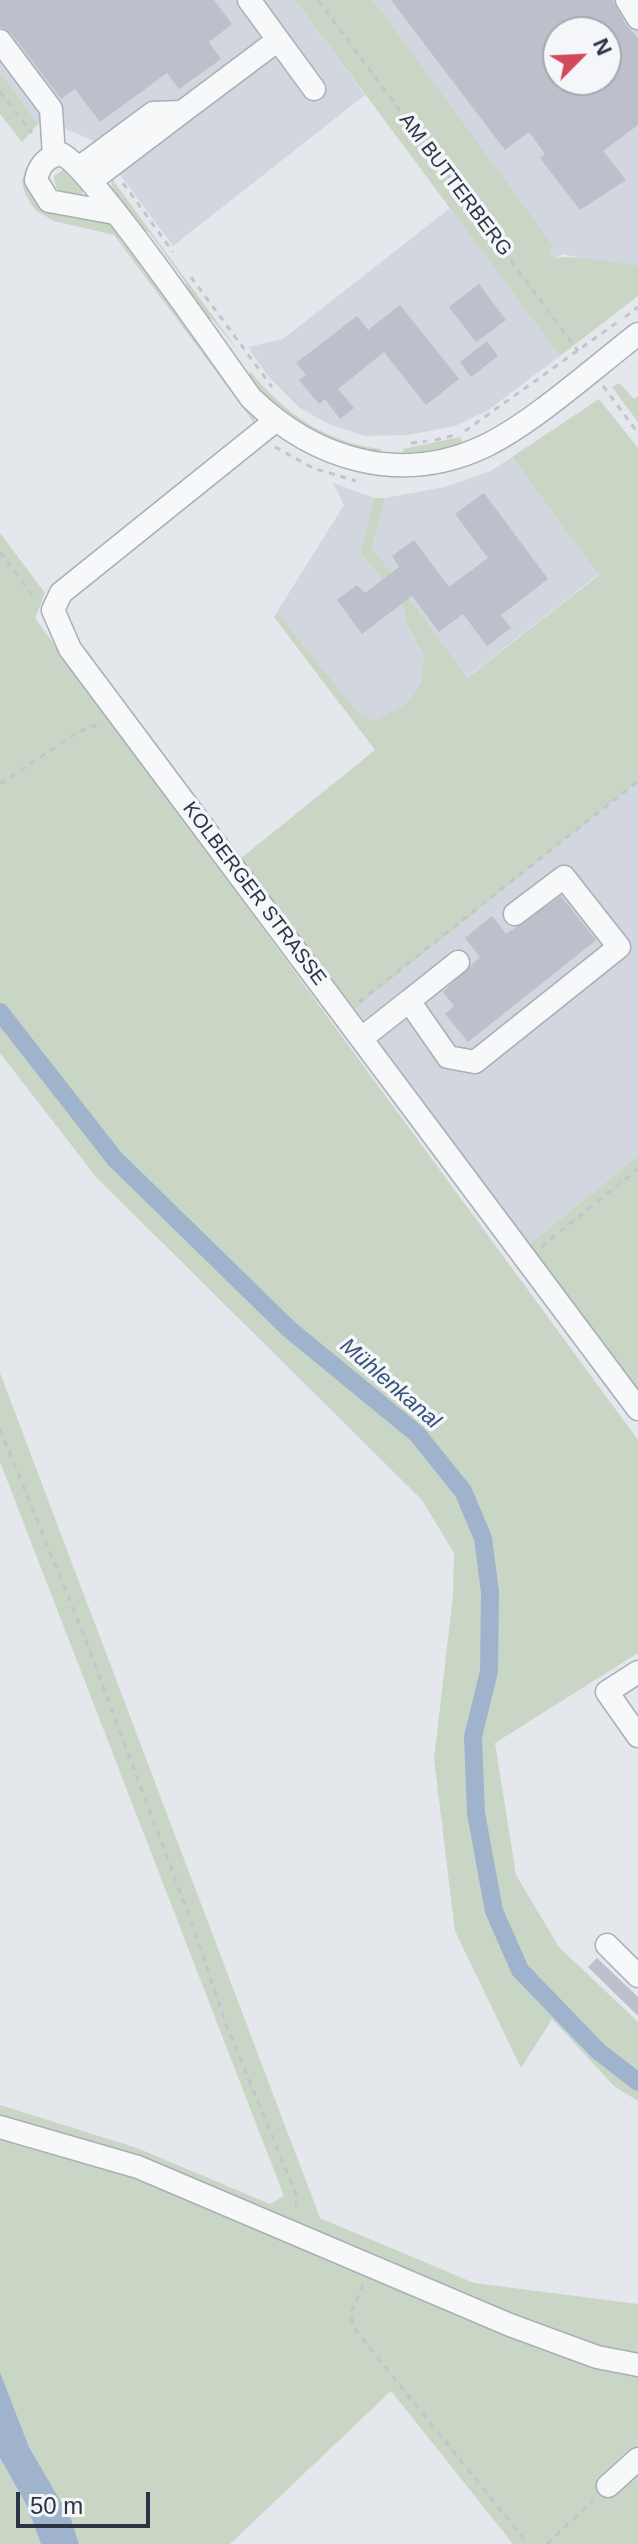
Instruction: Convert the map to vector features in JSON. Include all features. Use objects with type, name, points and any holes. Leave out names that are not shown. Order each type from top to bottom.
[{"type":"street","points":[[249,0],[314,89]]},
{"type":"street","points":[[627,0],[638,18]]},
{"type":"street","points":[[85,174],[111,167],[278,40]]},
{"type":"street","points":[[0,41],[51,109],[48,143],[36,180],[49,201],[115,213]]},
{"type":"street","points":[[85,174],[153,113],[182,112]]},
{"type":"street","points":[[48,143],[70,157],[115,213],[251,398],[267,428],[335,455],[375,465],[436,463],[487,445],[638,334]]},
{"type":"street","points":[[53,610],[61,593],[267,428]]},
{"type":"street","name":"KOLBERGER STRASSE","points":[[53,610],[70,649],[638,1409]]},
{"type":"street","points":[[409,1001],[448,1057],[475,1062],[619,947],[564,877],[515,914]]},
{"type":"street","points":[[362,1038],[458,962]]},
{"type":"street","points":[[638,1672],[607,1692],[638,1736]]},
{"type":"street","points":[[607,1945],[638,1976]]},
{"type":"street","points":[[0,2127],[138,2167],[510,2325],[597,2357],[638,2365]]},
{"type":"street","points":[[608,2486],[638,2459]]},
{"type":"path","name":"AM BUTTERBERG","points":[[318,0],[638,433]]},
{"type":"path","points":[[0,92],[48,143]]},
{"type":"path","points":[[111,167],[174,253]]},
{"type":"path","points":[[183,265],[272,388]]},
{"type":"path","points":[[404,443],[460,433],[591,369],[638,307]]},
{"type":"path","points":[[591,369],[614,377]]},
{"type":"path","points":[[267,428],[280,451],[313,468],[361,482]]},
{"type":"path","points":[[0,552],[36,601],[53,610]]},
{"type":"path","points":[[0,784],[78,732],[120,715]]},
{"type":"path","points":[[344,1013],[638,781]]},
{"type":"path","points":[[524,1260],[638,1169]]},
{"type":"path","points":[[0,1429],[90,1653],[226,2024],[296,2194],[296,2233]]},
{"type":"path","points":[[373,2267],[351,2313],[353,2327],[528,2544]]},
{"type":"path","points":[[547,2544],[608,2486]]},
{"type":"shaded area","points":[[0,0],[295,0],[365,95],[173,246],[96,142],[64,128],[38,124],[0,72]]},
{"type":"shaded area","points":[[373,0],[638,0],[638,265],[601,263],[563,254],[554,259],[548,253],[553,248]]},
{"type":"shaded area","points":[[450,208],[560,356],[487,411],[455,426],[408,435],[365,436],[329,424],[300,408],[267,375],[248,347],[283,339]]},
{"type":"shaded area","points":[[512,457],[599,574],[466,678],[372,547],[385,498],[445,487],[491,471]]},
{"type":"shaded area","points":[[333,483],[374,498],[360,551],[404,608],[406,623],[424,655],[421,682],[408,703],[373,722],[360,715],[277,612],[344,505]]},
{"type":"shaded area","points":[[638,782],[638,1156],[529,1244],[355,1009]]},
{"type":"green space","points":[[295,0],[373,0],[554,247],[548,253],[554,259],[581,258],[638,265],[638,296],[560,356]]},
{"type":"green space","points":[[0,72],[38,124],[22,142],[0,114]]},
{"type":"green space","points":[[26,167],[32,172],[32,178],[112,223],[253,412],[255,424],[114,235],[54,221],[35,210],[22,182]]},
{"type":"green space","points":[[69,170],[84,189],[81,195],[65,194],[56,188],[54,176]]},
{"type":"green space","points":[[112,179],[240,353],[212,319],[204,318],[185,292],[186,283],[149,232],[140,231],[111,191]]},
{"type":"green space","points":[[250,371],[277,400],[308,424],[342,440],[381,449],[379,458],[290,423],[248,379]]},
{"type":"green space","points":[[619,383],[634,399],[638,396],[638,422],[612,387]]},
{"type":"green space","points":[[599,399],[638,448],[638,782],[355,1009],[240,859],[375,750],[274,617],[277,612],[360,715],[374,721],[408,703],[421,682],[424,655],[406,623],[404,608],[360,551],[374,498],[385,498],[372,547],[467,678],[599,575],[512,457]]},
{"type":"green space","points":[[460,437],[463,445],[404,460],[403,449]]},
{"type":"green space","points":[[0,533],[45,593],[35,618],[638,1440],[638,1653],[495,1743],[516,1875],[559,1947],[638,2022],[638,2101],[614,2086],[552,2019],[521,2068],[455,1931],[434,1759],[453,1596],[454,1553],[422,1500],[96,1177],[0,1053]]},
{"type":"green space","points":[[638,1156],[638,1395],[529,1244]]},
{"type":"green space","points":[[0,1373],[320,2218],[474,2283],[638,2304],[638,2544],[513,2544],[391,2391],[230,2544],[79,2544],[71,2519],[29,2447],[0,2372],[0,2105],[137,2148],[270,2204],[284,2196],[0,1462]]},
{"type":"green space","points":[[0,2458],[26,2504],[41,2544],[0,2544]]},
{"type":"water","points":[[0,2372],[29,2447],[71,2519],[79,2544],[41,2544],[26,2504],[0,2458]]},
{"type":"building","points":[[0,0],[214,0],[232,24],[209,42],[221,59],[179,89],[167,73],[100,122],[75,89],[61,99],[11,33],[0,27]]},
{"type":"building","points":[[391,0],[613,0],[621,16],[542,16],[542,96],[622,96],[622,17],[638,38],[638,125],[603,151],[626,180],[580,210],[540,158],[545,154],[529,132],[505,150]]},
{"type":"building","points":[[479,284],[506,320],[476,342],[449,307]]},
{"type":"building","points":[[400,305],[459,379],[426,405],[384,352],[338,389],[354,408],[340,419],[325,399],[319,404],[299,380],[306,375],[296,363],[357,316],[368,330]]},
{"type":"building","points":[[487,341],[498,356],[471,377],[460,362]]},
{"type":"building","points":[[484,493],[548,579],[501,615],[511,628],[487,646],[463,614],[439,632],[412,596],[362,634],[337,600],[357,585],[365,593],[399,567],[392,556],[414,540],[449,587],[488,558],[455,514]]},
{"type":"building","points":[[561,896],[596,940],[468,1042],[445,1014],[454,1006],[443,992],[480,957],[465,938],[492,916],[506,934]]},
{"type":"building","points":[[597,1958],[638,1997],[638,2016],[588,1967]]},
{"type":"waterway","name":"Mühlenkanal","points":[[0,1012],[115,1159],[289,1329],[417,1434],[463,1491],[483,1538],[490,1592],[489,1671],[473,1737],[476,1813],[494,1911],[520,1970],[598,2051],[638,2082]]}]
